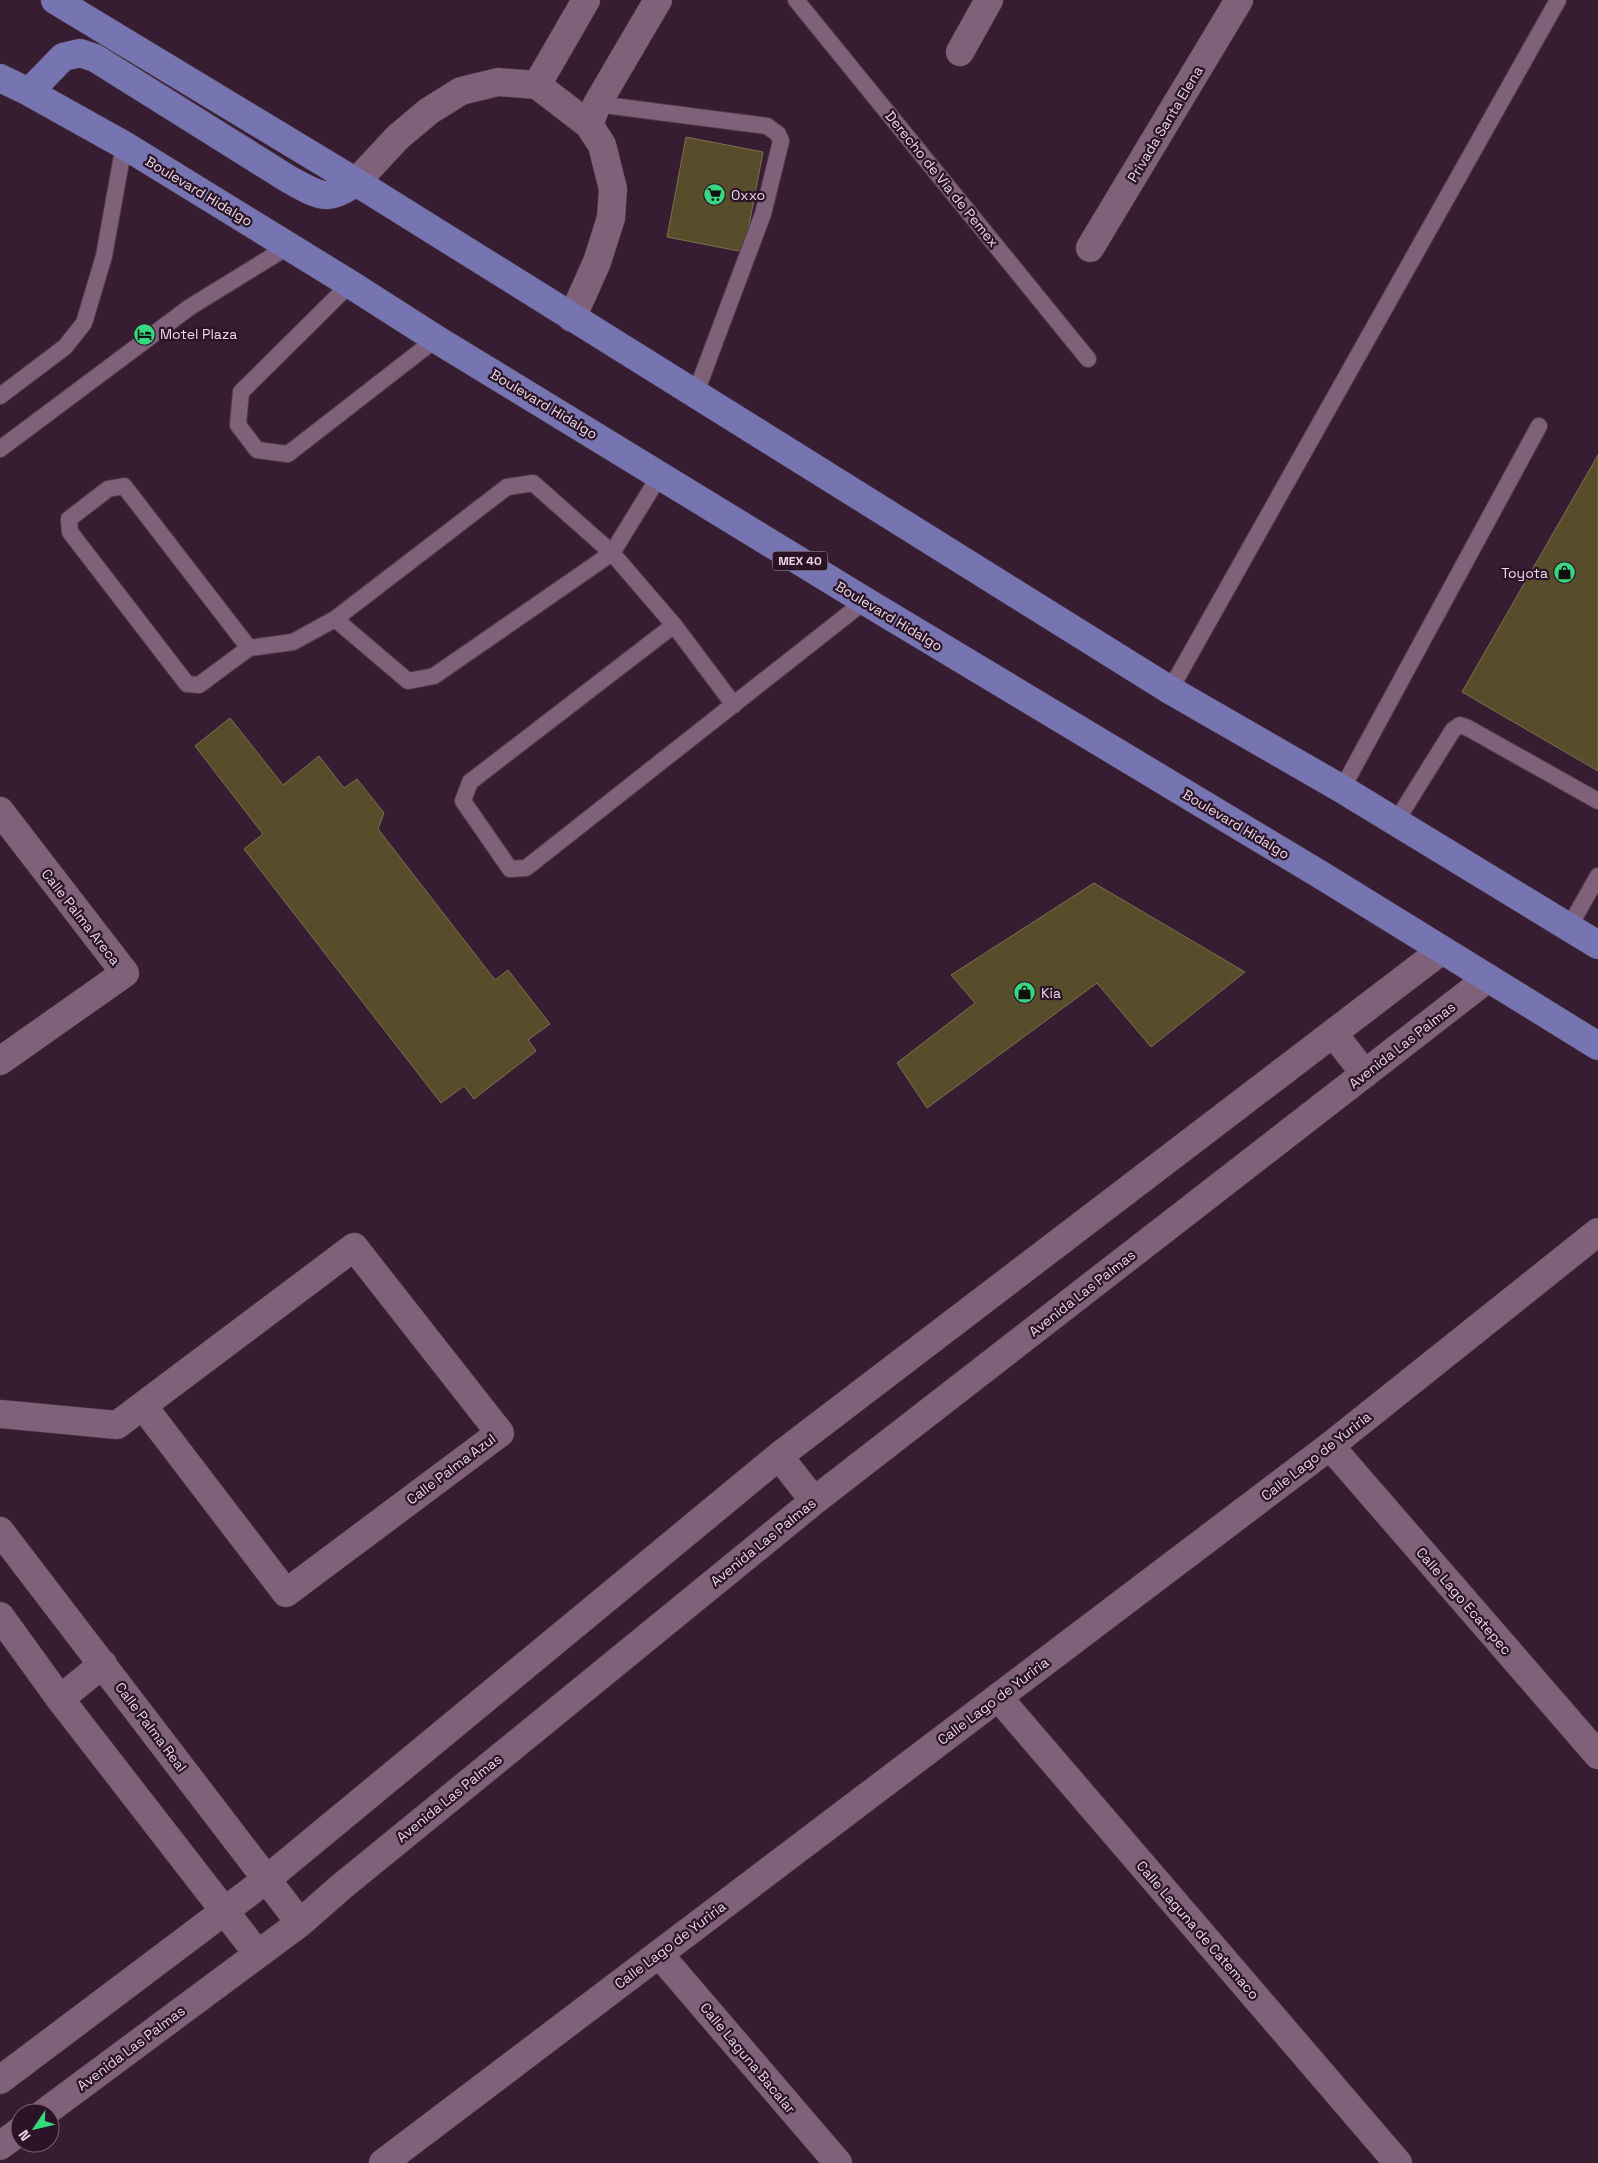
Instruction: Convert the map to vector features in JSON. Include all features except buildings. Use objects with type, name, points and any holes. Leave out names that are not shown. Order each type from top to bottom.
[{"type":"main road","points":[[55,0],[356,182],[1170,690],[1342,789],[1598,945]]},
{"type":"main road","points":[[29,92],[63,58],[80,53],[95,58],[315,194],[328,196],[341,193],[356,182]]},
{"type":"main road","name":"Boulevard Hidalgo","points":[[0,78],[124,145],[436,339],[660,474],[865,601],[1313,870],[1598,1046]]},
{"type":"street","points":[[537,85],[586,0]]},
{"type":"street","points":[[572,318],[597,262],[611,218],[614,189],[593,114],[658,0]]},
{"type":"street","points":[[960,52],[988,0]]},
{"type":"street","name":"Privada Santa Elena","points":[[1090,248],[1239,0]]},
{"type":"street","points":[[356,182],[398,137],[429,111],[461,91],[498,82],[537,85],[593,114]]},
{"type":"street","name":"Calle Palma Areca","points":[[0,811],[125,973],[0,1061]]},
{"type":"street","points":[[0,2080],[267,1879],[779,1456],[1442,950]]},
{"type":"street","name":"Avenida Las Palmas","points":[[57,2103],[258,1953],[300,1924],[341,1887],[814,1501],[1488,978]]},
{"type":"street","points":[[1334,1033],[1365,1074]]},
{"type":"street","name":"Calle Lago de Yuriria","points":[[382,2163],[1330,1446],[1598,1232]]},
{"type":"street","name":"Calle Palma Azul","points":[[0,1414],[117,1425],[354,1247],[500,1433],[286,1593],[143,1406]]},
{"type":"street","name":"Calle Lago Ecatepec","points":[[1330,1446],[1598,1755]]},
{"type":"street","points":[[779,1456],[814,1501]]},
{"type":"street","name":"Calle Palma Real","points":[[0,1531],[300,1924]]},
{"type":"street","points":[[0,1616],[60,1699],[258,1953]]},
{"type":"street","points":[[60,1699],[102,1664]]},
{"type":"street","name":"Calle Laguna de Catemaco","points":[[998,1697],[1398,2163]]},
{"type":"street","name":"Calle Laguna Bacalar","points":[[659,1954],[838,2163]]},
{"type":"lane","name":"Derecho de Via de Pemex","points":[[796,0],[1088,359]]},
{"type":"lane","points":[[1170,690],[1558,0]]},
{"type":"lane","points":[[593,114],[767,126],[778,134],[781,141],[763,214],[695,395]]},
{"type":"lane","points":[[0,396],[65,347],[84,323],[104,256],[124,145]]},
{"type":"lane","points":[[0,449],[190,308],[289,246]]},
{"type":"lane","points":[[350,284],[241,392],[238,425],[257,450],[288,454],[436,339]]},
{"type":"lane","points":[[1342,789],[1538,426]]},
{"type":"lane","points":[[335,619],[408,681],[434,676],[612,553],[660,474]]},
{"type":"lane","points":[[249,648],[124,486],[108,489],[69,519],[70,532],[187,684],[199,685],[249,648],[293,642],[335,619],[507,487],[533,483],[612,553],[674,625],[734,705]]},
{"type":"lane","points":[[674,625],[470,782],[463,801],[510,869],[526,868],[865,601]]},
{"type":"lane","points":[[1395,823],[1453,730],[1460,726],[1468,728],[1598,801]]},
{"type":"lane","points":[[1569,927],[1598,876]]},
{"type":"place","name":"Oxxo","points":[[715,195]]},
{"type":"place","name":"Motel Plaza","points":[[144,334]]},
{"type":"place","name":"Toyota","points":[[1564,573]]},
{"type":"place","name":"Kia","points":[[1025,993]]}]
